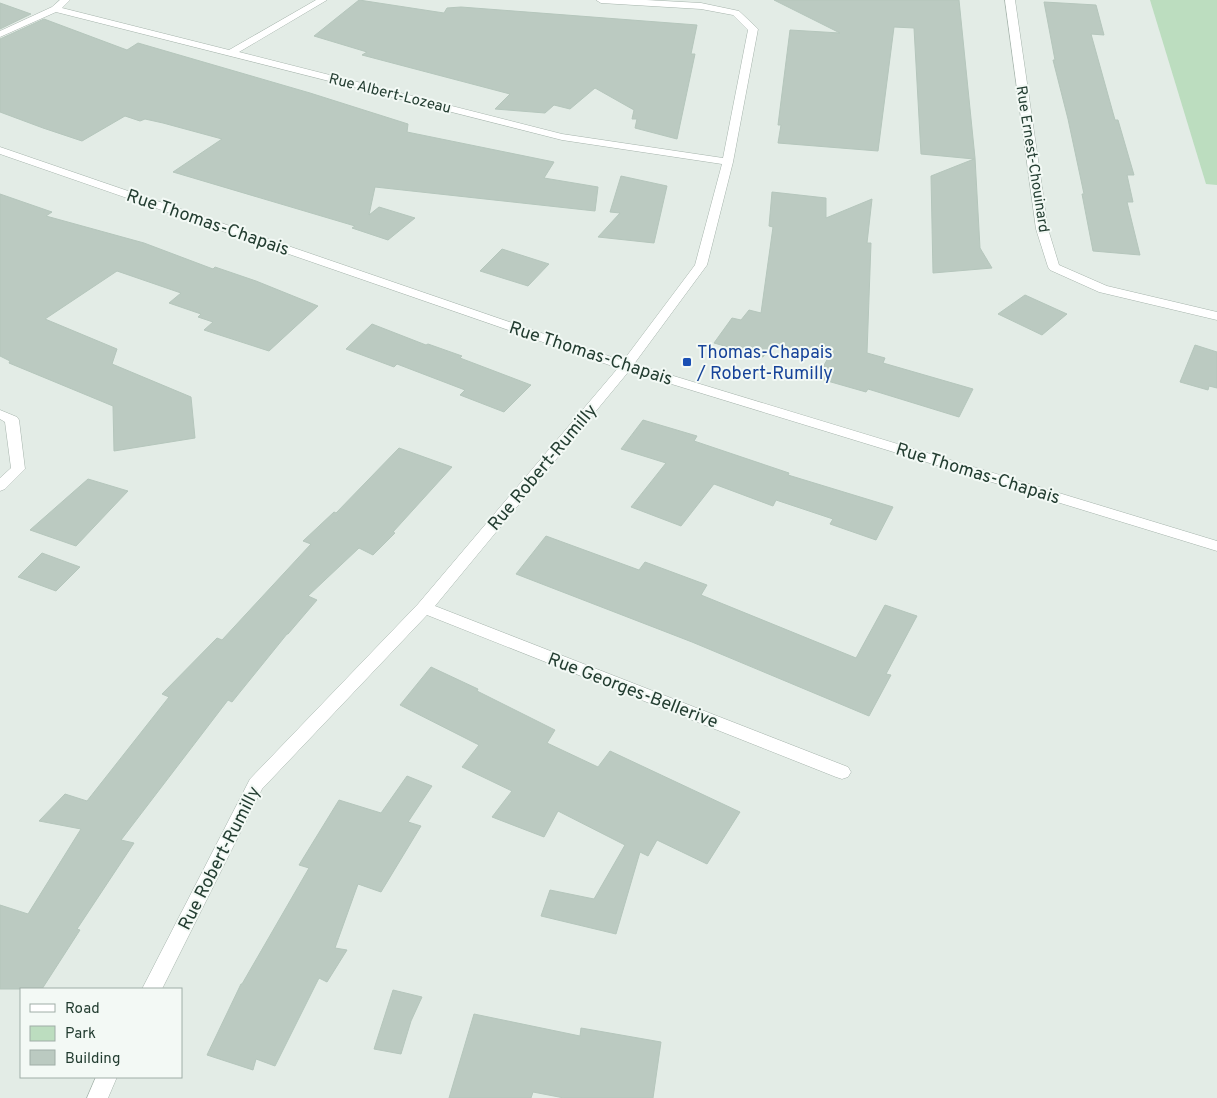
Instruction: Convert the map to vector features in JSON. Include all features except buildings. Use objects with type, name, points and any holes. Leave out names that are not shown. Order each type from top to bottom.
[{"type":"street","points":[[0,34],[56,9],[65,0]]},
{"type":"street","points":[[231,53],[322,0]]},
{"type":"street","name":"Rue Robert-Rumilly","points":[[153,988],[256,784],[424,608],[626,366],[701,265],[728,162],[754,29],[736,13],[701,6],[601,0]]},
{"type":"street","name":"Rue Ernest-Chouinard","points":[[1010,0],[1042,229],[1054,267],[1103,289],[1217,316]]},
{"type":"street","name":"Rue Albert-Lozeau","points":[[56,9],[562,137],[728,162]]},
{"type":"street","name":"Rue Thomas-Chapais","points":[[0,150],[626,366],[1217,546]]},
{"type":"street","points":[[0,414],[12,420],[18,469],[0,486]]},
{"type":"street","name":"Rue Georges-Bellerive","points":[[424,608],[842,772]]},
{"type":"street","points":[[96,1098],[106,1078]]},
{"type":"green space","points":[[1150,0],[1217,0],[1217,185],[1206,184]]},
{"type":"place","name":"Thomas-Chapais / Robert-Rumilly","points":[[687,362]]}]
